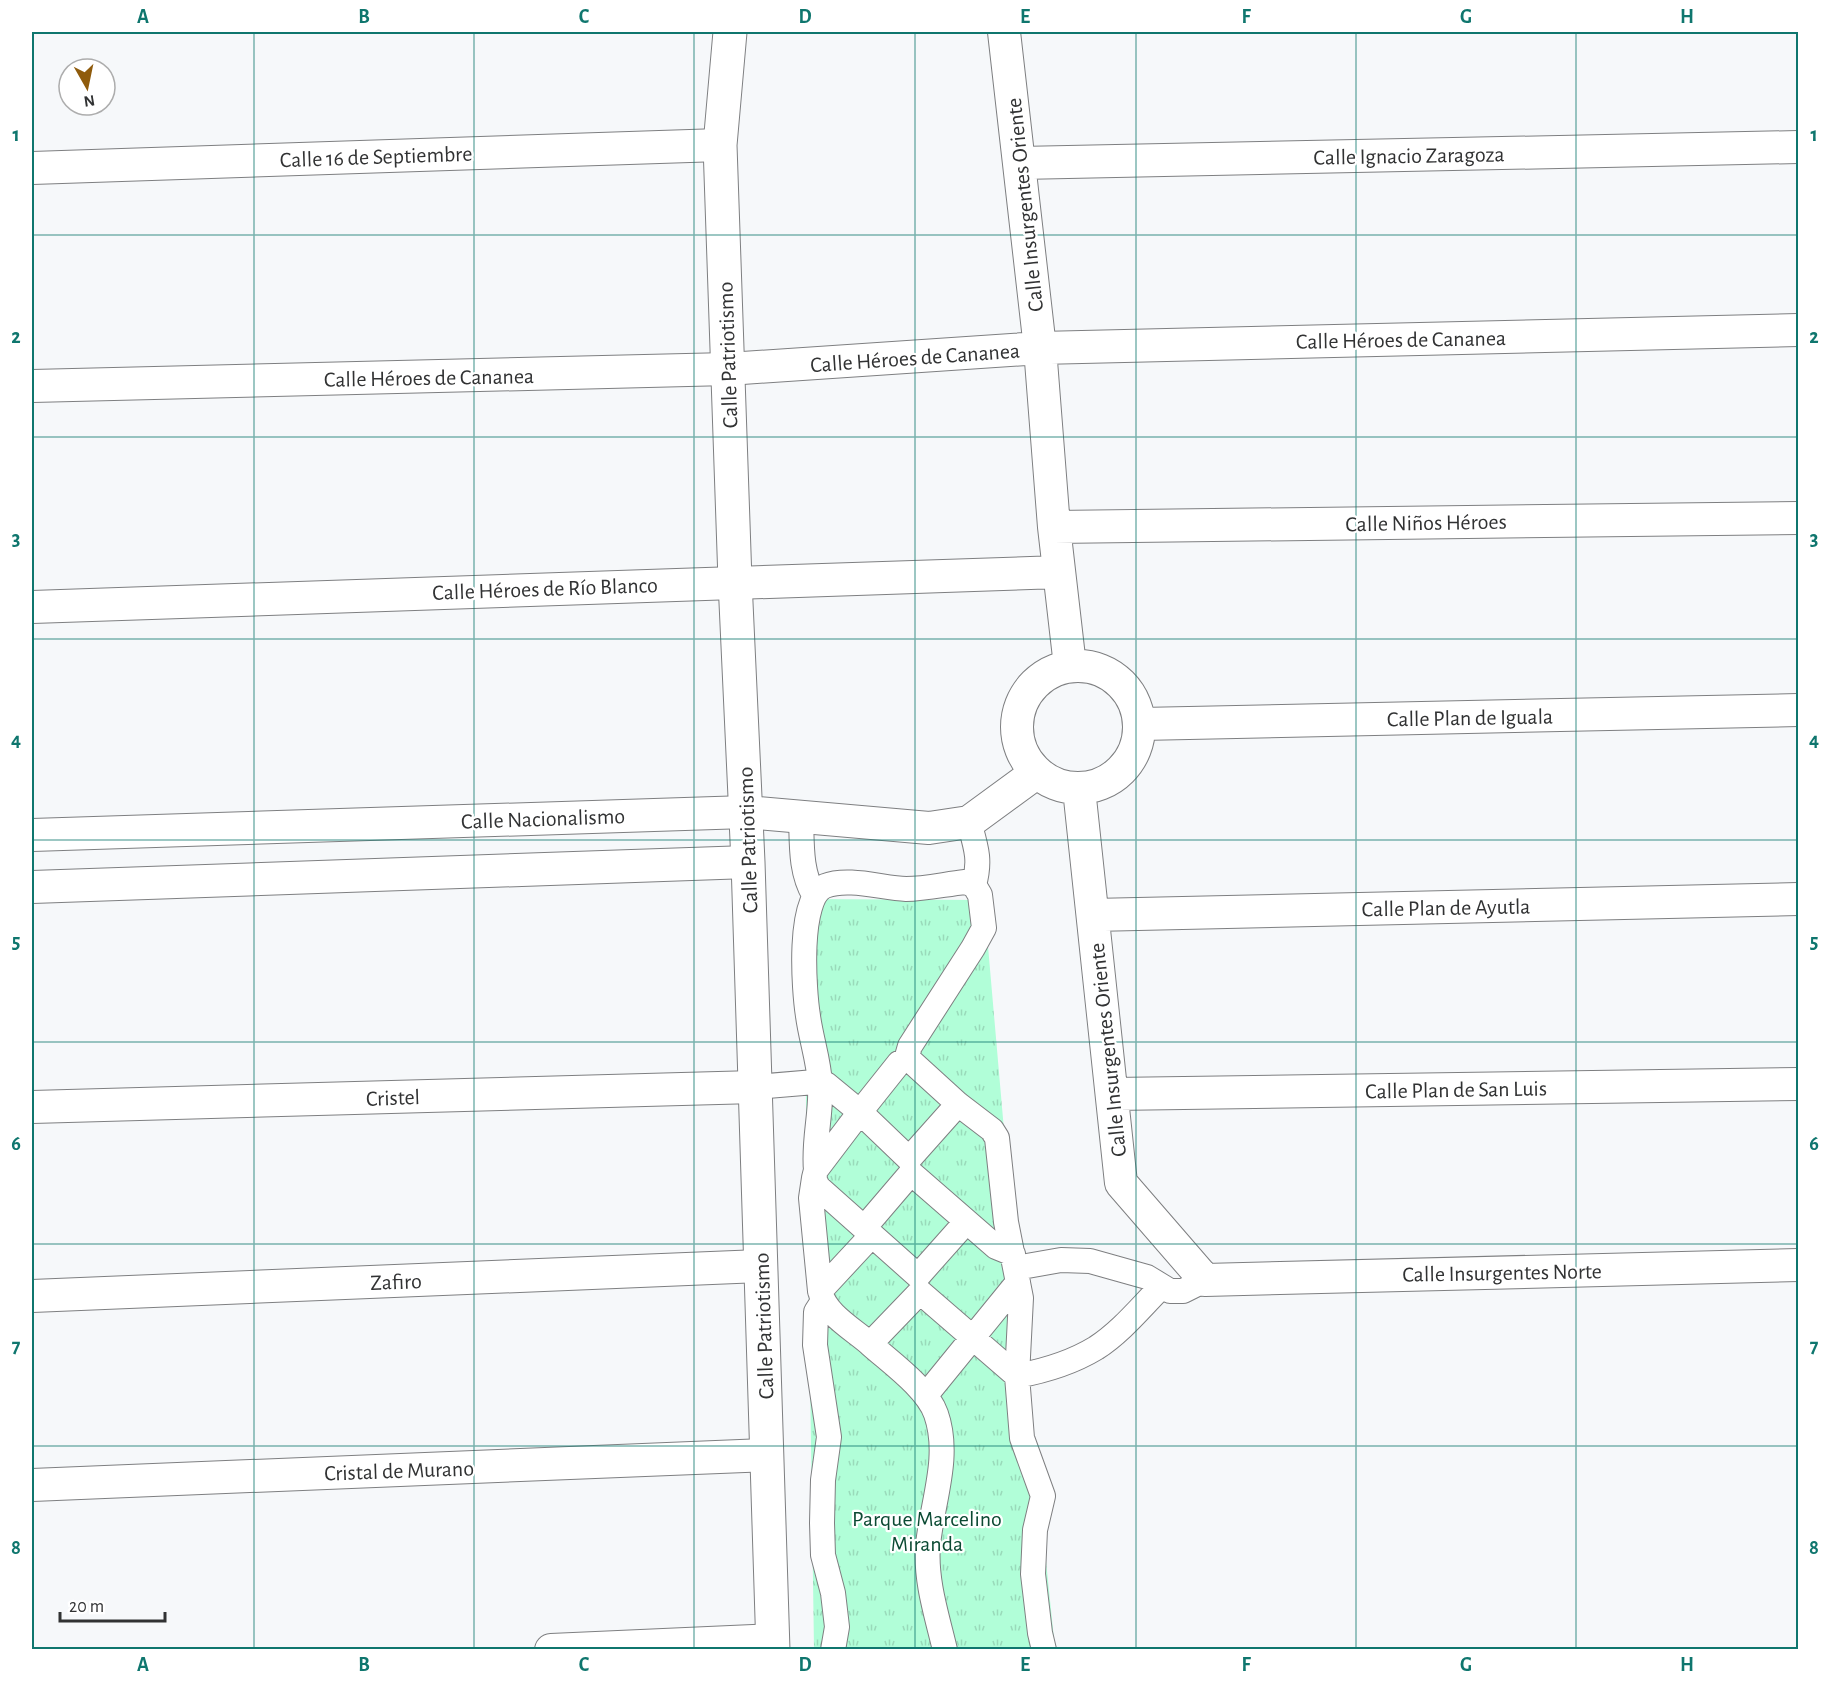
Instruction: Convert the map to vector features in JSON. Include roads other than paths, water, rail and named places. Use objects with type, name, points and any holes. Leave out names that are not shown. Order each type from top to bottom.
[{"type":"street","name":"Calle Patriotismo","points":[[730,32],[720,145],[735,581],[748,862],[773,1645]]},
{"type":"street","name":"Calle Insurgentes Oriente","points":[[1004,32],[1040,348],[1054,527],[1070,666]]},
{"type":"street","name":"Calle 16 de Septiembre","points":[[32,168],[720,145]]},
{"type":"street","name":"Calle Ignacio Zaragoza","points":[[1020,162],[1798,147]]},
{"type":"street","name":"Calle Héroes de Cananea","points":[[32,386],[728,369],[1040,348],[1798,330]]},
{"type":"street","name":"Calle Niños Héroes","points":[[1054,527],[1798,518]]},
{"type":"street","name":"Calle Héroes de Río Blanco","points":[[32,607],[735,581],[1059,572]]},
{"type":"street","points":[[1070,666],[1104,670],[1130,692],[1141,724],[1133,756],[1111,780],[1079,789],[1056,785],[1036,773],[1021,750],[1017,722],[1025,696],[1044,676],[1070,666]]},
{"type":"street","name":"Calle Plan de Iguala","points":[[1141,724],[1798,710]]},
{"type":"street","name":"Calle Nacionalismo","points":[[32,835],[746,812],[929,828],[969,822],[1036,773]]},
{"type":"street","name":"Calle Insurgentes Oriente","points":[[1079,789],[1121,1183],[1205,1280]]},
{"type":"street","points":[[801,816],[803,864],[807,882],[814,895]]},
{"type":"street","points":[[969,822],[978,854],[974,885]]},
{"type":"street","points":[[32,887],[748,862]]},
{"type":"street","points":[[906,1060],[910,1046],[974,948],[984,928],[980,895],[974,885],[965,882],[906,889],[887,885],[836,884],[823,887],[814,895],[809,909],[804,959],[808,1015],[820,1083],[815,1174],[811,1198],[822,1296],[829,1309],[926,1395],[936,1413],[941,1444],[939,1483],[928,1548],[930,1578],[945,1650]]},
{"type":"street","name":"Calle Plan de Ayutla","points":[[1093,915],[1798,899]]},
{"type":"street","points":[[1017,1376],[972,1339],[868,1231],[818,1187],[815,1174],[899,1063],[906,1060],[913,1063],[958,1104],[992,1130],[997,1138],[1006,1222],[1021,1298],[1017,1376],[1022,1438],[1043,1496],[1035,1530],[1033,1574],[1044,1650]]},
{"type":"street","points":[[755,1087],[826,1084],[860,1112],[910,1166],[1016,1268]]},
{"type":"street","name":"Calle Plan de San Luis","points":[[1113,1094],[1798,1084]]},
{"type":"street","name":"Cristel","points":[[32,1107],[755,1087]]},
{"type":"street","points":[[833,1650],[837,1627],[833,1593],[823,1555],[822,1524],[824,1480],[830,1437],[815,1345],[816,1312],[822,1296],[910,1166],[958,1104]]},
{"type":"street","points":[[870,1344],[966,1222]]},
{"type":"street","points":[[926,1395],[972,1339],[1016,1268],[1061,1260],[1090,1261],[1147,1277],[1170,1291],[1182,1291],[1205,1280]]},
{"type":"street","name":"Calle Insurgentes Norte","points":[[1205,1280],[1798,1265]]},
{"type":"street","name":"Zafiro","points":[[32,1296],[760,1266]]},
{"type":"street","points":[[1017,1376],[1076,1359],[1098,1347],[1161,1287]]},
{"type":"street","name":"Cristal de Murano","points":[[32,1485],[767,1455]]},
{"type":"street","points":[[551,1650],[773,1645]]},
{"type":"park label","name":"Parque Marcelino Miranda","points":[[927,1530]]}]
